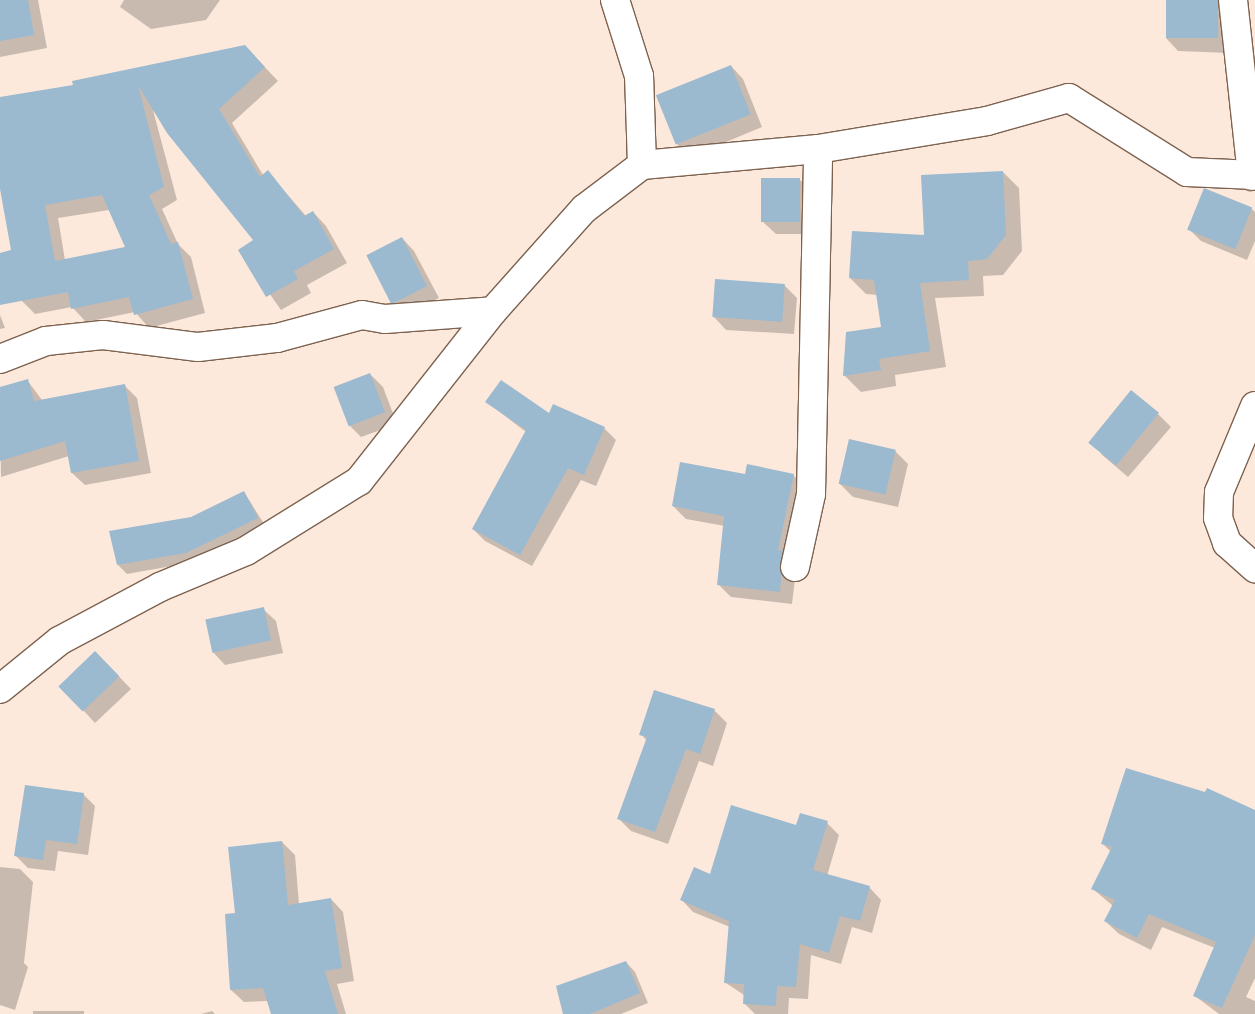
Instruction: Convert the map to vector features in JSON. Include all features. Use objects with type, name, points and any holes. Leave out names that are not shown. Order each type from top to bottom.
[{"type":"street","points":[[615,0],[639,76],[642,165]]},
{"type":"street","points":[[0,689],[59,641],[160,587],[246,551],[359,482],[494,312],[584,209],[642,165],[818,149],[987,121],[1069,98],[1187,172],[1254,176],[1233,0]]},
{"type":"street","points":[[795,566],[812,494],[818,149]]},
{"type":"street","points":[[0,359],[46,341],[103,335],[198,346],[277,338],[362,314],[385,319],[494,312]]},
{"type":"street","points":[[1255,406],[1219,492],[1218,518],[1227,543],[1255,568]]},
{"type":"building","points":[[0,0],[28,0],[34,35],[0,41]]},
{"type":"building","points":[[1166,0],[1218,0],[1218,38],[1166,38]]},
{"type":"building","points":[[245,45],[265,67],[219,109],[260,177],[268,170],[304,216],[313,211],[334,249],[294,271],[298,279],[266,297],[238,250],[253,240],[167,133],[138,85],[164,187],[149,195],[171,244],[178,242],[193,299],[134,315],[129,297],[71,309],[68,292],[0,305],[0,253],[11,250],[0,189],[0,97],[73,85],[72,81]],"holes":[[[102,195],[125,247],[55,261],[45,205]]]},
{"type":"building","points":[[731,65],[751,114],[676,144],[656,95]]},
{"type":"building","points":[[1003,171],[1006,235],[987,259],[968,261],[969,280],[920,283],[930,351],[879,359],[881,370],[843,376],[846,332],[881,327],[874,280],[849,278],[852,231],[924,235],[921,175]]},
{"type":"building","points":[[761,178],[800,178],[800,222],[761,222]]},
{"type":"building","points":[[1204,188],[1252,207],[1235,249],[1187,230]]},
{"type":"building","points":[[402,237],[427,286],[391,304],[366,255]]},
{"type":"building","points":[[715,279],[785,284],[782,322],[712,317]]},
{"type":"building","points":[[370,373],[385,412],[349,426],[334,387]]},
{"type":"building","points":[[28,379],[34,401],[125,384],[139,461],[71,473],[65,441],[0,461],[0,387]]},
{"type":"building","points":[[501,380],[549,413],[553,404],[605,427],[584,475],[568,468],[520,555],[472,529],[526,430],[485,402]]},
{"type":"building","points":[[1131,390],[1159,413],[1116,466],[1088,443]]},
{"type":"building","points":[[849,439],[896,450],[885,495],[839,484]]},
{"type":"building","points":[[680,462],[745,474],[747,464],[794,474],[778,550],[783,551],[780,592],[717,585],[724,516],[672,506]]},
{"type":"building","points":[[244,491],[258,518],[186,553],[117,565],[109,531],[191,517]]},
{"type":"building","points":[[264,607],[271,640],[212,653],[205,619]]},
{"type":"building","points":[[95,651],[119,676],[83,712],[58,686]]},
{"type":"building","points":[[654,690],[715,709],[700,754],[686,749],[655,832],[617,819],[647,737],[639,735]]},
{"type":"building","points":[[1126,768],[1205,792],[1207,788],[1255,810],[1255,935],[1222,1008],[1193,996],[1216,942],[1149,914],[1137,938],[1104,921],[1115,900],[1091,889],[1112,847],[1101,844]]},
{"type":"building","points":[[25,785],[84,793],[77,844],[46,840],[43,860],[14,856]]},
{"type":"building","points":[[731,805],[796,825],[800,813],[828,821],[813,870],[870,886],[860,921],[840,916],[829,953],[800,944],[796,987],[777,986],[776,1006],[743,1004],[744,984],[724,983],[729,921],[680,900],[694,867],[710,874]]},
{"type":"building","points":[[282,841],[288,905],[331,898],[342,968],[325,971],[338,1014],[271,1014],[263,988],[230,990],[225,914],[235,913],[228,847]]},
{"type":"building","points":[[626,961],[640,993],[590,1014],[563,1014],[556,986]]}]
